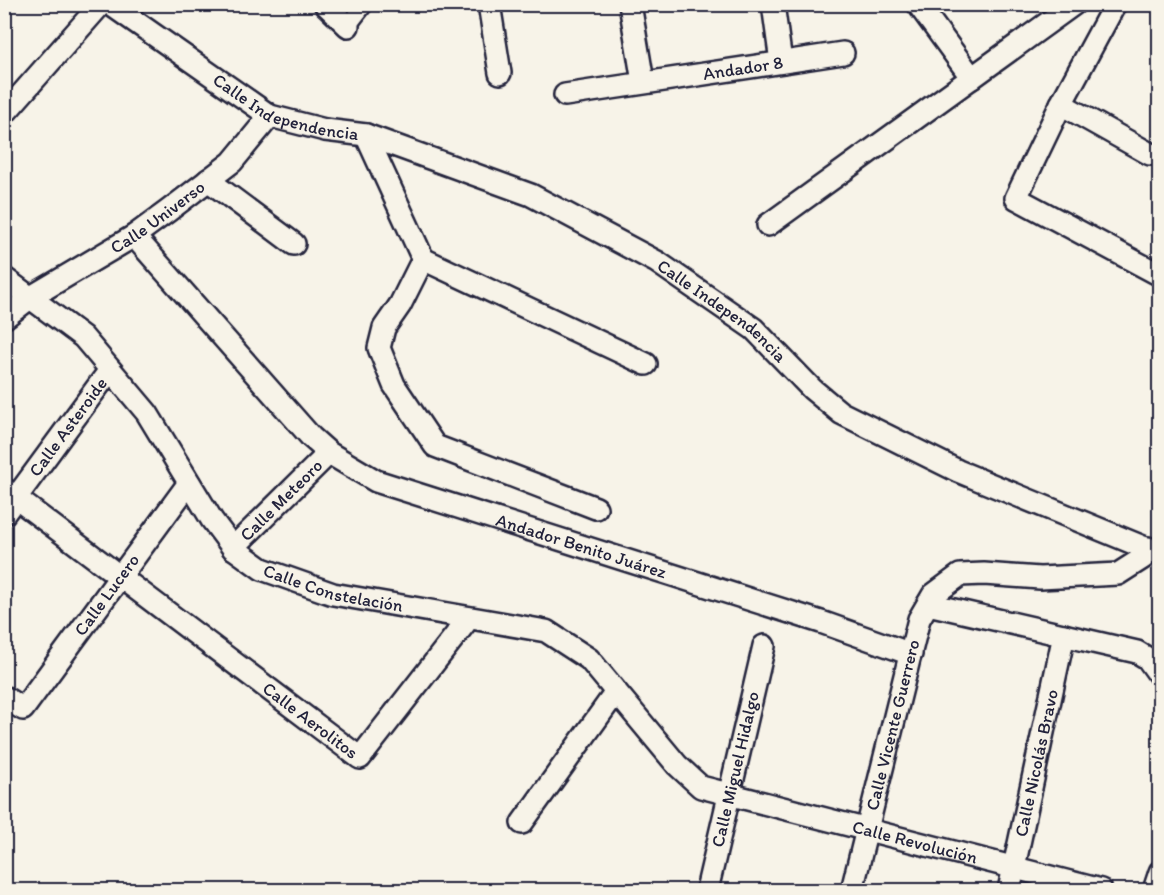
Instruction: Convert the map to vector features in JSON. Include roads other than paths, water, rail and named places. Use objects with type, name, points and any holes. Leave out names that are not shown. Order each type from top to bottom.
[{"type":"street","points":[[4,114],[101,4]]},
{"type":"street","name":"Calle Independencia","points":[[110,4],[270,116],[325,130],[366,135],[531,195],[594,228],[657,262],[754,329],[812,389],[841,413],[958,471],[1154,551]]},
{"type":"street","points":[[325,4],[348,26],[365,4]]},
{"type":"street","points":[[489,4],[500,73]]},
{"type":"street","points":[[630,4],[643,82]]},
{"type":"street","points":[[773,4],[781,62]]},
{"type":"street","points":[[918,4],[972,78]]},
{"type":"street","points":[[768,225],[1074,4]]},
{"type":"street","points":[[1115,4],[1061,104],[1016,198],[1160,275]]},
{"type":"street","name":"Andador 8","points":[[566,95],[843,53]]},
{"type":"street","points":[[1061,104],[1150,154]]},
{"type":"street","name":"Calle Universo","points":[[4,318],[31,297],[134,236],[231,162],[270,116]]},
{"type":"street","points":[[366,135],[423,259],[646,364]]},
{"type":"street","points":[[207,180],[294,244]]},
{"type":"street","name":"Andador Benito Juárez","points":[[134,236],[311,437],[329,453],[376,481],[821,622],[911,654]]},
{"type":"street","points":[[423,259],[400,305],[384,328],[379,348],[394,385],[435,446],[596,508]]},
{"type":"street","name":"Calle Constelación","points":[[4,278],[83,337],[147,413],[212,520],[233,548],[262,569],[333,594],[546,631],[589,659],[677,765],[701,787],[729,796]]},
{"type":"street","name":"Calle Asteroide","points":[[8,501],[110,370]]},
{"type":"street","name":"Calle Meteoro","points":[[233,548],[329,453]]},
{"type":"street","name":"Calle Lucero","points":[[4,697],[23,709],[119,575],[189,483]]},
{"type":"street","points":[[8,501],[119,575]]},
{"type":"street","name":"Calle Independencia","points":[[960,575],[984,574],[1040,578],[1118,574],[1154,551]]},
{"type":"street","name":"Calle Aerolitos","points":[[119,575],[360,758],[469,618]]},
{"type":"street","name":"Calle Vicente Guerrero","points":[[852,891],[920,619],[933,595],[960,575]]},
{"type":"street","points":[[928,604],[1137,652],[1147,658],[1160,676]]},
{"type":"street","name":"Calle Nicolás Bravo","points":[[1009,891],[1064,635]]},
{"type":"street","name":"Calle Miguel Hidalgo","points":[[707,891],[764,646]]},
{"type":"street","points":[[522,823],[616,692]]},
{"type":"street","name":"Calle Revolución","points":[[729,796],[1101,891]]},
{"type":"street","points":[[1154,891],[1160,872]]}]
